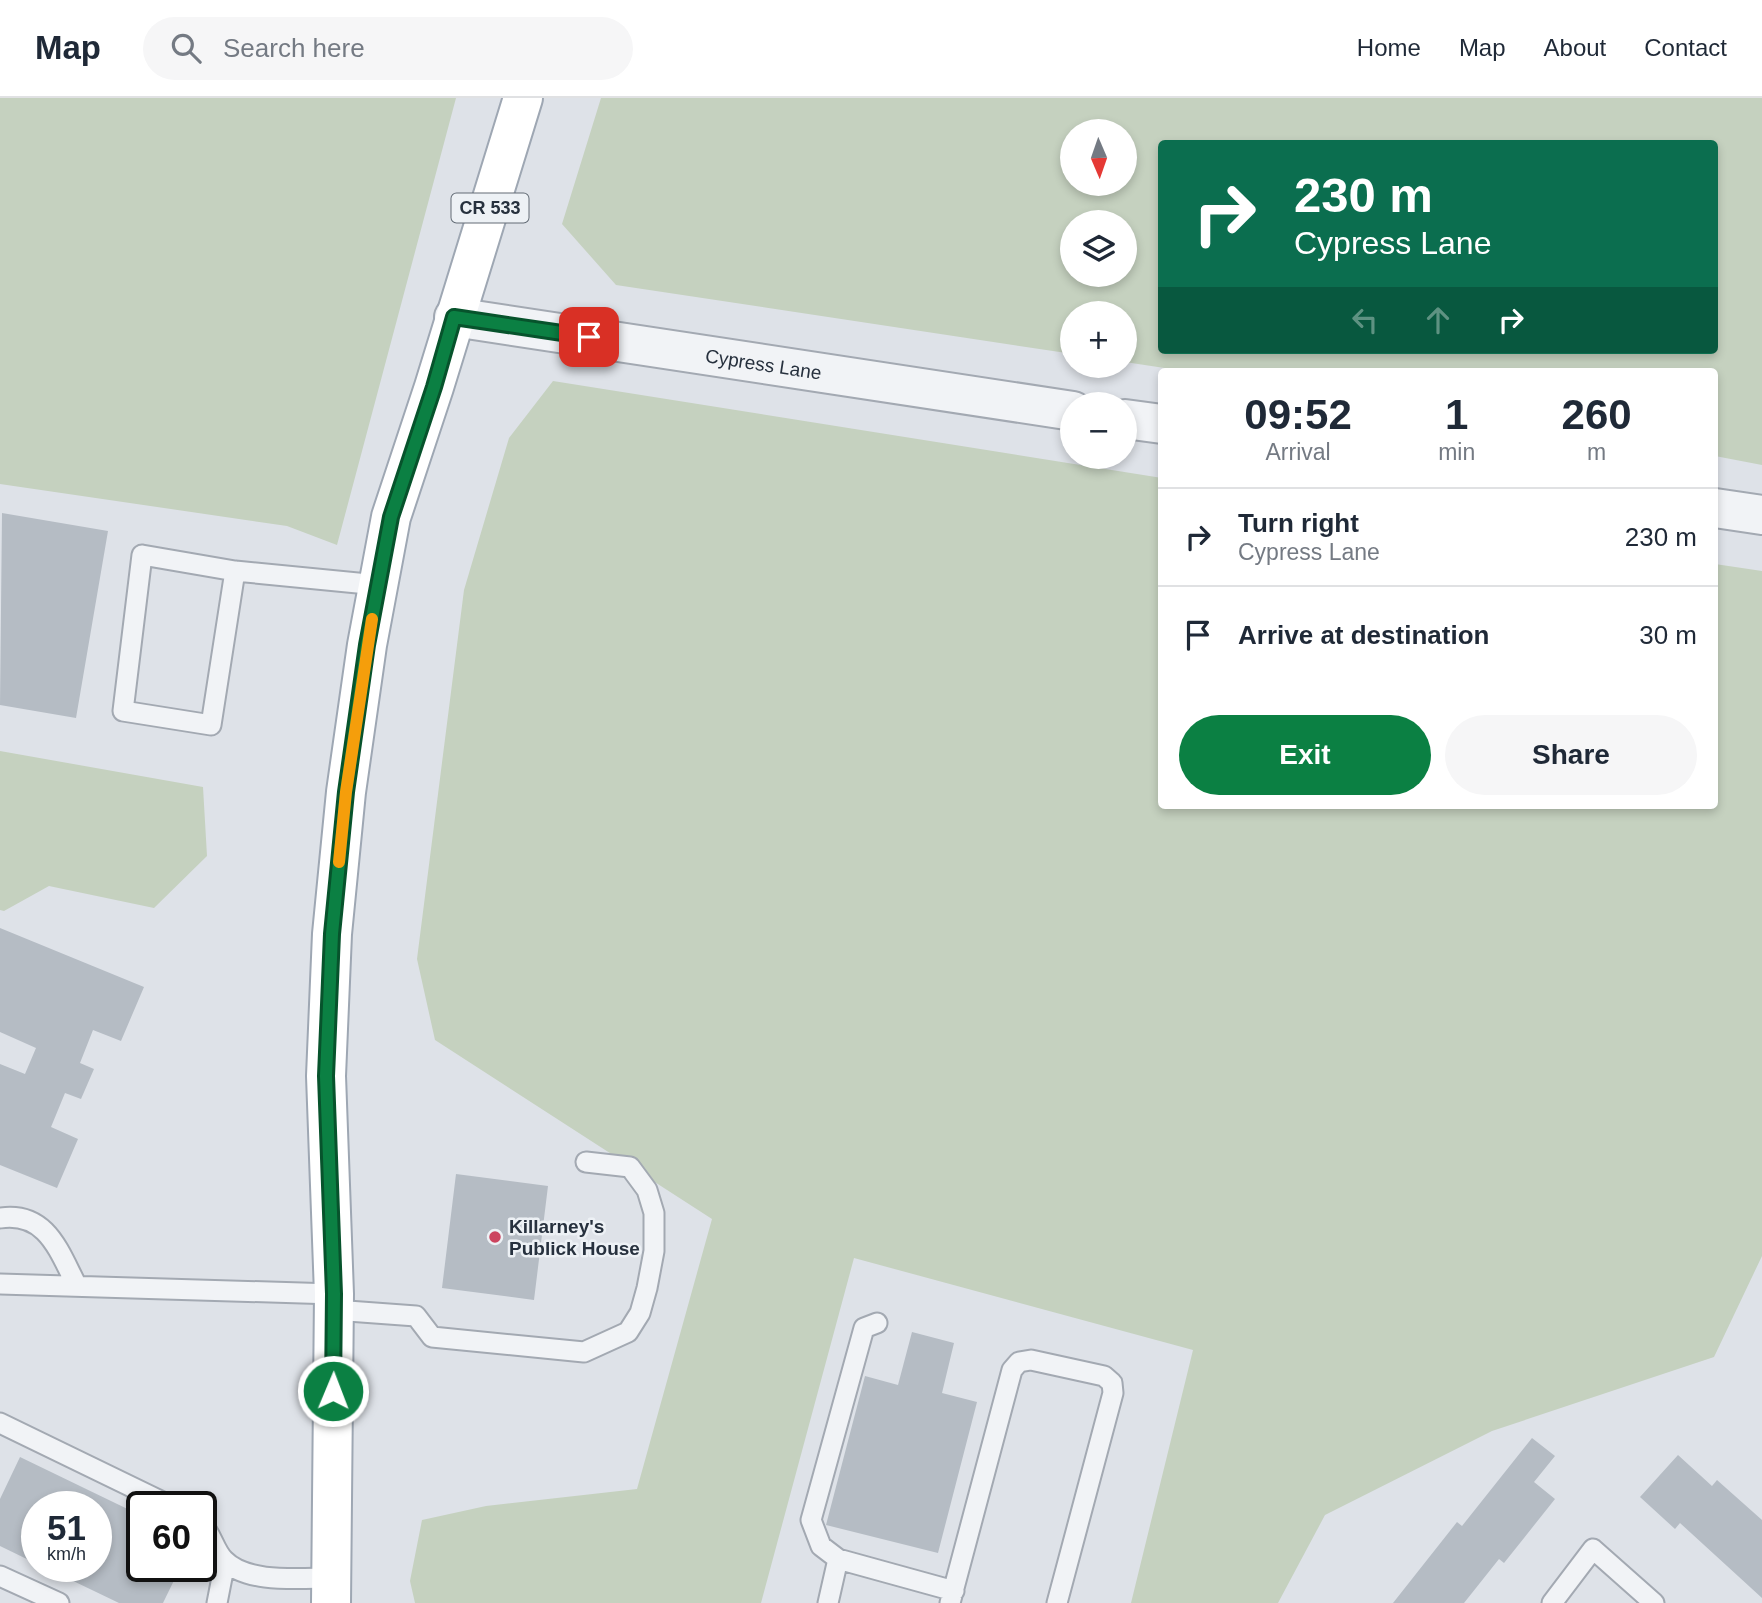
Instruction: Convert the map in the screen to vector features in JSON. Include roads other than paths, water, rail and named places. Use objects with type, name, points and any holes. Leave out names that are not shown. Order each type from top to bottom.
[{"type":"main road","name":"CR 533","points":[[330,1590],[334,1302],[326,1076],[332,934],[346,792],[367,645],[391,517],[523,98]]},
{"type":"street","name":"Cypress Lane","points":[[454,317],[1060,409]]},
{"type":"street","points":[[1137,421],[1158,423]]},
{"type":"street","points":[[1718,508],[1762,515]]},
{"type":"lane","points":[[235,571],[211,725],[123,711],[142,555],[235,571],[378,585]]},
{"type":"lane","points":[[0,1284],[77,1286],[334,1302],[416,1316],[432,1337],[584,1352],[628,1332],[640,1313],[648,1288],[654,1251],[654,1213],[647,1190],[630,1167],[586,1162]]},
{"type":"lane","points":[[0,1218],[21,1218],[38,1224],[50,1236],[77,1286]]},
{"type":"lane","points":[[877,1324],[864,1328],[811,1520],[821,1546],[838,1559],[952,1597],[1012,1370],[1019,1362],[1031,1360],[1104,1376],[1112,1382],[1113,1393],[1057,1603]]},
{"type":"lane","points":[[0,1423],[140,1491]]},
{"type":"lane","points":[[1552,1603],[1593,1549],[1654,1603]]},
{"type":"lane","points":[[217,1551],[225,1562],[245,1572],[330,1590]]},
{"type":"lane","points":[[828,1603],[838,1559]]},
{"type":"lane","points":[[217,1603],[225,1562]]},
{"type":"lane","points":[[0,1576],[59,1603]]},
{"type":"place","name":"Killarney's Publick House","points":[[495,1237]]}]
